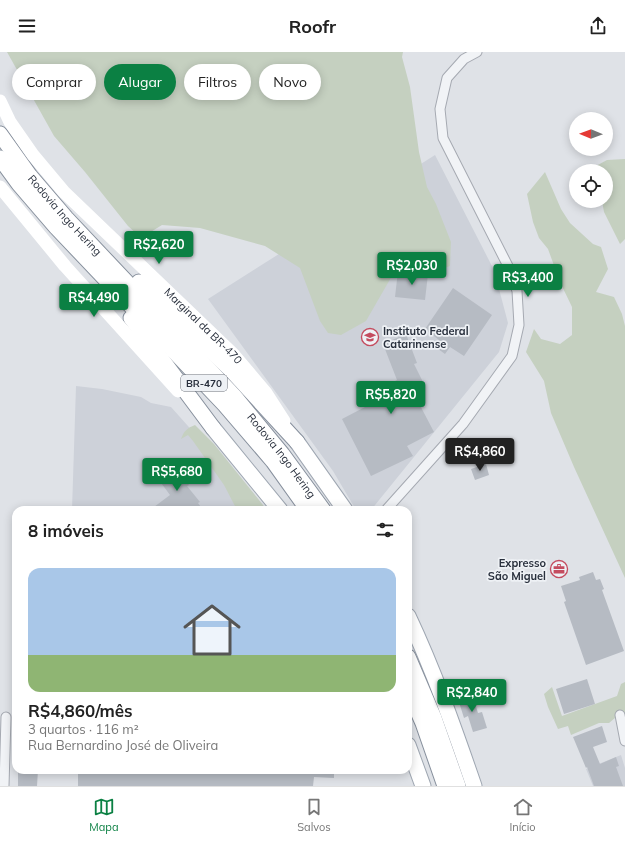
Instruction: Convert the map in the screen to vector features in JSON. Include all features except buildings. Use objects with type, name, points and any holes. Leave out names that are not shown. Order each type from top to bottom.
[{"type":"main road","name":"Marginal da BR-470","points":[[0,101],[10,122],[33,155],[64,192],[233,354],[266,393],[297,442],[342,506]]},
{"type":"main road","name":"Rodovia Ingo Hering","points":[[0,134],[30,176],[66,218],[235,397],[282,454],[320,506]]},
{"type":"main road","name":"Rodovia Ingo Hering","points":[[0,158],[19,184],[90,265],[225,405],[273,461],[305,506]]},
{"type":"main road","points":[[0,188],[65,266],[213,428]]},
{"type":"main road","points":[[66,218],[94,239],[231,370],[297,442]]},
{"type":"main road","points":[[90,265],[213,428],[277,506]]},
{"type":"main road","points":[[412,625],[441,692],[474,786]]},
{"type":"main road","points":[[412,666],[434,718],[458,786]]},
{"type":"main road","points":[[412,698],[423,723],[445,786]]},
{"type":"main road","points":[[412,756],[423,786]]},
{"type":"street","points":[[390,506],[463,424],[512,356],[519,326],[517,291],[510,270],[443,138],[440,109],[447,78],[464,59],[477,52]]},
{"type":"street","points":[[620,715],[625,741]]},
{"type":"street","points":[[4,786],[6,717]]},
{"type":"shaded area","name":"Instituto Federal Catarinense","points":[[435,155],[494,270],[508,323],[499,352],[374,506],[354,506],[333,471],[208,299]]},
{"type":"shaded area","points":[[76,386],[102,389],[141,397],[151,403],[171,407],[259,506],[72,506]]},
{"type":"shaded area","points":[[621,755],[625,768],[625,786],[593,786],[586,769]]},
{"type":"green space","points":[[7,52],[403,52],[402,57],[410,87],[419,152],[427,187],[436,204],[451,242],[450,266],[432,268],[400,262],[366,321],[341,335],[328,333],[320,321],[300,268],[265,246],[200,228],[162,225],[141,238],[128,226],[54,136],[34,100],[96,100],[96,64],[14,64]]},
{"type":"green space","points":[[625,159],[625,239],[620,244],[603,208],[613,208],[613,164],[600,164],[607,160]]},
{"type":"green space","points":[[545,172],[561,209],[570,223],[593,244],[601,247],[608,269],[596,292],[614,297],[622,314],[625,326],[625,578],[551,413],[544,381],[526,352],[534,329],[541,339],[560,344],[572,335],[572,307],[560,282],[548,249],[539,238],[533,222],[527,194]]},
{"type":"green space","points":[[195,425],[214,444],[264,506],[235,506],[224,485],[193,441],[188,435],[181,439],[186,430]]},
{"type":"green space","points":[[625,682],[625,717],[623,714],[609,723],[599,723],[571,735],[568,726],[558,729],[544,694],[552,687],[562,716],[617,696],[621,684]]},
{"type":"place","name":"Instituto Federal Catarinense","points":[[370,337]]},
{"type":"place","name":"Expresso São Miguel","points":[[559,569]]}]
